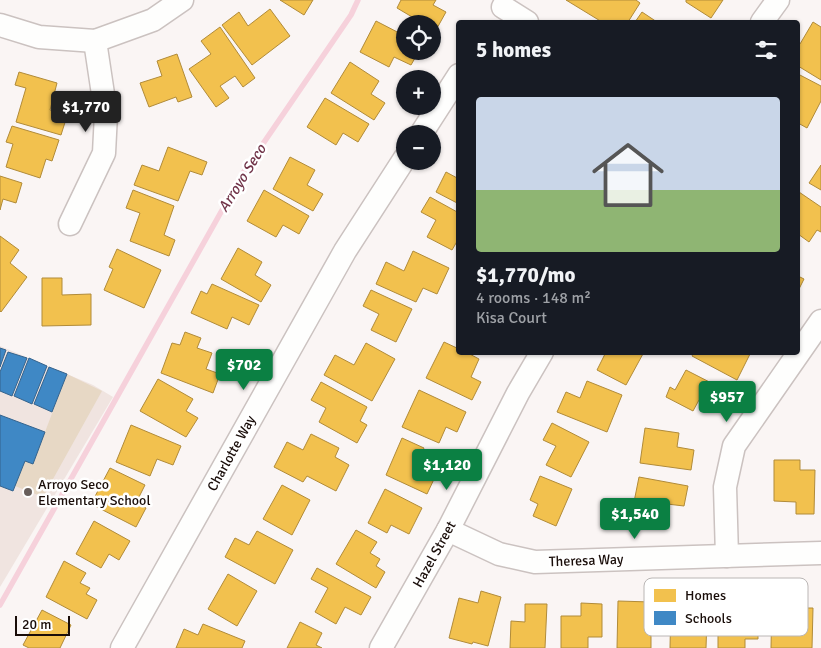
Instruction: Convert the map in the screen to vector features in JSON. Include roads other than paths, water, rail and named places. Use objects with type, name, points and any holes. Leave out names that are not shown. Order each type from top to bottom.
[{"type":"street","points":[[0,24],[39,37],[95,41],[153,20],[182,0]]},
{"type":"street","points":[[763,20],[778,0]]},
{"type":"street","points":[[501,10],[523,20]]},
{"type":"street","points":[[70,224],[104,153],[106,114],[95,41]]},
{"type":"street","points":[[427,125],[456,80]]},
{"type":"street","name":"Charlotte Way","points":[[122,648],[345,251],[397,170]]},
{"type":"street","points":[[800,351],[821,321]]},
{"type":"street","name":"Hazel Street","points":[[381,648],[448,530],[518,393],[540,355]]},
{"type":"street","points":[[726,556],[725,487],[734,446],[797,355]]},
{"type":"street","name":"Theresa Way","points":[[448,530],[499,554],[535,562],[821,553]]},
{"type":"waterway","name":"Arroyo Seco","points":[[0,605],[243,173],[351,15],[358,0]]},
{"type":"place","name":"Arroyo Seco Elementary School","points":[[28,492]]}]
